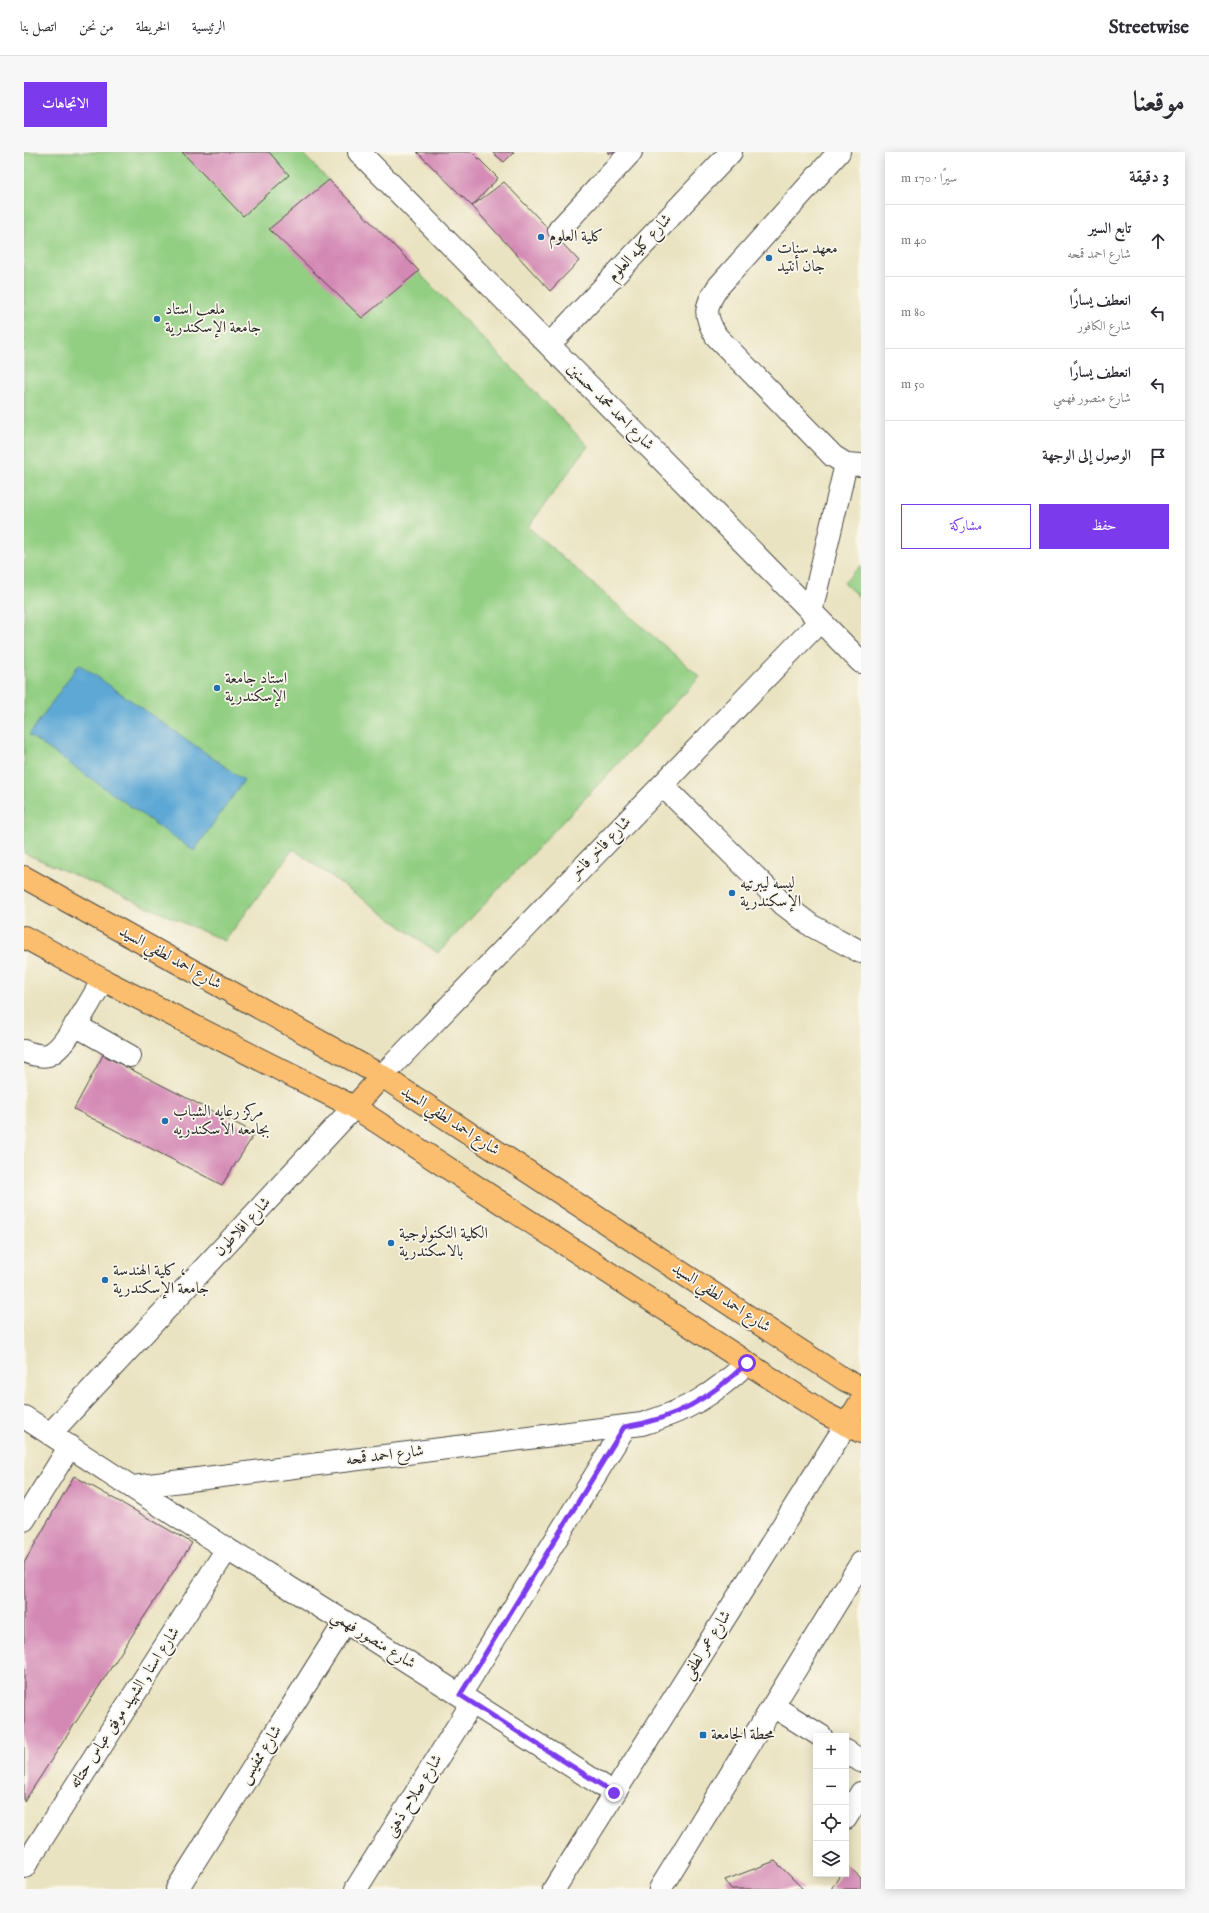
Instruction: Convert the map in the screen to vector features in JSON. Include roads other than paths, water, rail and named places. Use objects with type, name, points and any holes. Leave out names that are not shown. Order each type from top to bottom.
[{"type":"main road","name":"شارع احمد لطفي السيد","points":[[24,877],[382,1076],[845,1380],[861,1388]]},
{"type":"main road","points":[[24,937],[102,980],[354,1107],[747,1363],[854,1428]]},
{"type":"main road","points":[[354,1107],[382,1076]]},
{"type":"main road","name":"شارع عمر لطفي","points":[[854,1428],[861,1401]]},
{"type":"street","name":"شارع احمد محمد حسنين","points":[[359,152],[861,662]]},
{"type":"street","points":[[559,230],[631,152]]},
{"type":"street","name":"شارع كليه العلوم","points":[[549,345],[731,152]]},
{"type":"street","points":[[816,616],[854,465],[833,456],[716,336],[707,320],[708,302],[718,287],[839,152]]},
{"type":"street","name":"شارع فاخر فاخر","points":[[382,1076],[662,785],[816,616]]},
{"type":"street","points":[[662,785],[784,904],[812,926],[861,952]]},
{"type":"street","points":[[24,1051],[37,1056],[49,1055],[65,1042],[102,980]]},
{"type":"street","points":[[75,1025],[130,1056]]},
{"type":"street","name":"شارع افلاطون","points":[[50,1434],[354,1107]]},
{"type":"street","name":"شارع احمد قمحه","points":[[133,1487],[642,1424],[671,1415],[698,1402],[724,1384],[747,1363]]},
{"type":"street","points":[[24,1417],[133,1487]]},
{"type":"street","name":"شارع صلاح ذهنى","points":[[356,1889],[624,1427]]},
{"type":"street","name":"شارع عمر لطفي","points":[[554,1889],[614,1793],[854,1428]]},
{"type":"street","points":[[24,1520],[70,1446]]},
{"type":"street","name":"شارع منصور فهمي","points":[[133,1487],[227,1549],[614,1793]]},
{"type":"street","name":"شارع اسنا , الشهيد موفق عباس حتاته","points":[[24,1867],[227,1549]]},
{"type":"street","points":[[660,1889],[861,1563]]},
{"type":"street","name":"شارع ممفيس","points":[[178,1889],[345,1622]]},
{"type":"street","points":[[773,1706],[816,1733]]},
{"type":"street","points":[[849,1754],[861,1761]]},
{"type":"street","points":[[849,1813],[861,1793]]},
{"type":"water","points":[[79,664],[244,780],[194,851],[29,735]]},
{"type":"place","name":"كلية العلوم","points":[[541,237]]},
{"type":"place","name":"معهد سنات جان أنتيد","points":[[769,258]]},
{"type":"place","name":"ملعب استاد جامعة الإسكندرية","points":[[157,319]]},
{"type":"place","name":"استاد جامعة الإسكندرية","points":[[217,688]]},
{"type":"place","name":"ليسه ليبرتيه الإسكندرية","points":[[732,893]]},
{"type":"place","name":"مركز رعايه الشباب بجامعه الاسكندريه","points":[[165,1121]]},
{"type":"place","name":"الكلية التكنولوجية بالاسكندرية","points":[[391,1243]]},
{"type":"place","name":"كلية الهندسة ، جامعة الإسكندرية","points":[[105,1280]]},
{"type":"place","name":"محطة الجامعة","points":[[703,1735]]}]
